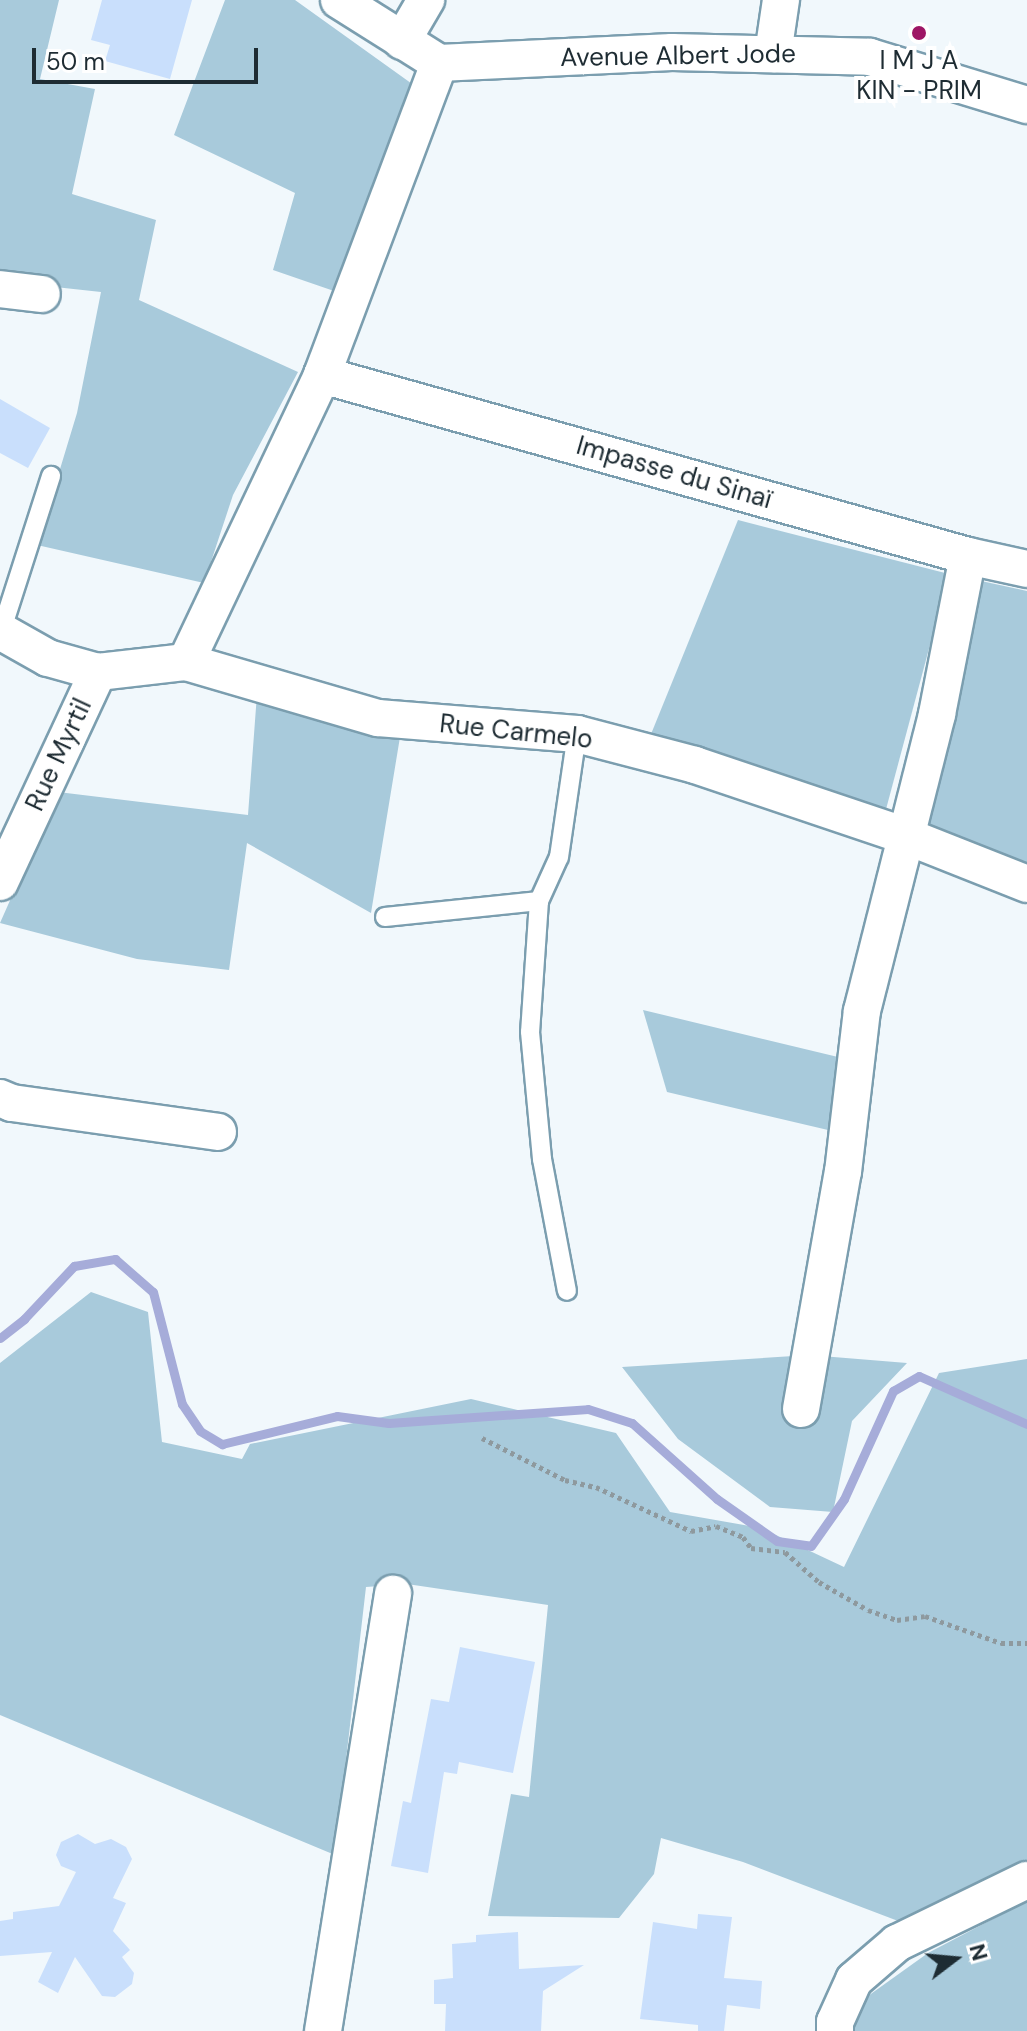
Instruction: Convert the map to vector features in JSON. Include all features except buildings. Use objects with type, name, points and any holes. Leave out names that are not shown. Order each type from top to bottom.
[{"type":"street","points":[[186,662],[322,375],[439,63],[339,0]]},
{"type":"street","points":[[402,41],[426,0]]},
{"type":"street","points":[[773,54],[781,0]]},
{"type":"street","name":"Avenue Albert Jode","points":[[439,63],[672,52],[870,57],[1027,105]]},
{"type":"street","points":[[0,289],[42,294]]},
{"type":"street","name":"Impasse du Sinaï","points":[[322,375],[968,556],[1027,569]]},
{"type":"street","points":[[801,1409],[843,1172],[862,1011],[937,714],[968,556]]},
{"type":"street","name":"Rue Carmelo","points":[[1,631],[48,658],[98,672],[186,662],[378,718],[577,734],[695,765],[906,836],[1027,884]]},
{"type":"street","name":"Rue Myrtil","points":[[0,882],[98,672]]},
{"type":"street","points":[[0,1098],[12,1103],[218,1132]]},
{"type":"street","points":[[323,2031],[393,1594]]},
{"type":"street","points":[[835,2031],[835,2022],[854,1980],[897,1943],[1027,1880]]},
{"type":"lane","points":[[1,631],[51,476]]},
{"type":"lane","points":[[567,1291],[542,1159],[530,1032],[539,901],[559,857],[577,734]]},
{"type":"lane","points":[[385,917],[539,901]]},
{"type":"path","points":[[482,1438],[565,1480],[596,1487],[691,1531],[716,1526],[743,1537],[751,1548],[785,1552],[819,1582],[868,1610],[897,1620],[925,1616],[1001,1643],[1027,1643]]},
{"type":"shaded area","points":[[0,0],[59,0],[40,79],[95,89],[72,194],[156,220],[139,300],[298,372],[233,495],[204,583],[37,545],[77,413],[101,292],[0,281]]},
{"type":"shaded area","points":[[225,0],[295,0],[415,86],[334,291],[273,270],[295,193],[174,135]]},
{"type":"shaded area","points":[[738,520],[949,574],[885,813],[649,739]]},
{"type":"shaded area","points":[[972,579],[1027,591],[1027,871],[917,830]]},
{"type":"shaded area","points":[[257,694],[401,731],[371,913],[247,843],[229,970],[137,959],[0,923],[58,792],[248,815]]},
{"type":"shaded area","points":[[643,1010],[838,1057],[828,1130],[667,1092]]},
{"type":"shaded area","points":[[91,1292],[148,1312],[162,1442],[242,1459],[250,1444],[471,1399],[616,1433],[670,1512],[761,1528],[844,1567],[939,1373],[1027,1359],[1027,1879],[906,1924],[743,1862],[661,1838],[654,1874],[619,1918],[488,1916],[511,1794],[529,1797],[548,1605],[407,1584],[366,1587],[335,1855],[0,1715],[0,1363]]},
{"type":"shaded area","points":[[809,1355],[907,1363],[852,1421],[833,1512],[770,1507],[678,1439],[622,1367]]},
{"type":"shaded area","points":[[1027,1901],[1027,2031],[834,2031],[833,2021],[928,1953]]},
{"type":"waterway","points":[[0,1338],[24,1319],[74,1266],[115,1259],[153,1292],[182,1404],[200,1431],[222,1444],[337,1416],[389,1423],[588,1409],[632,1423],[717,1499],[777,1541],[811,1546],[844,1499],[893,1391],[919,1376],[1027,1424]]},
{"type":"place","name":"I M J A KIN - PRIM","points":[[919,33]]}]
